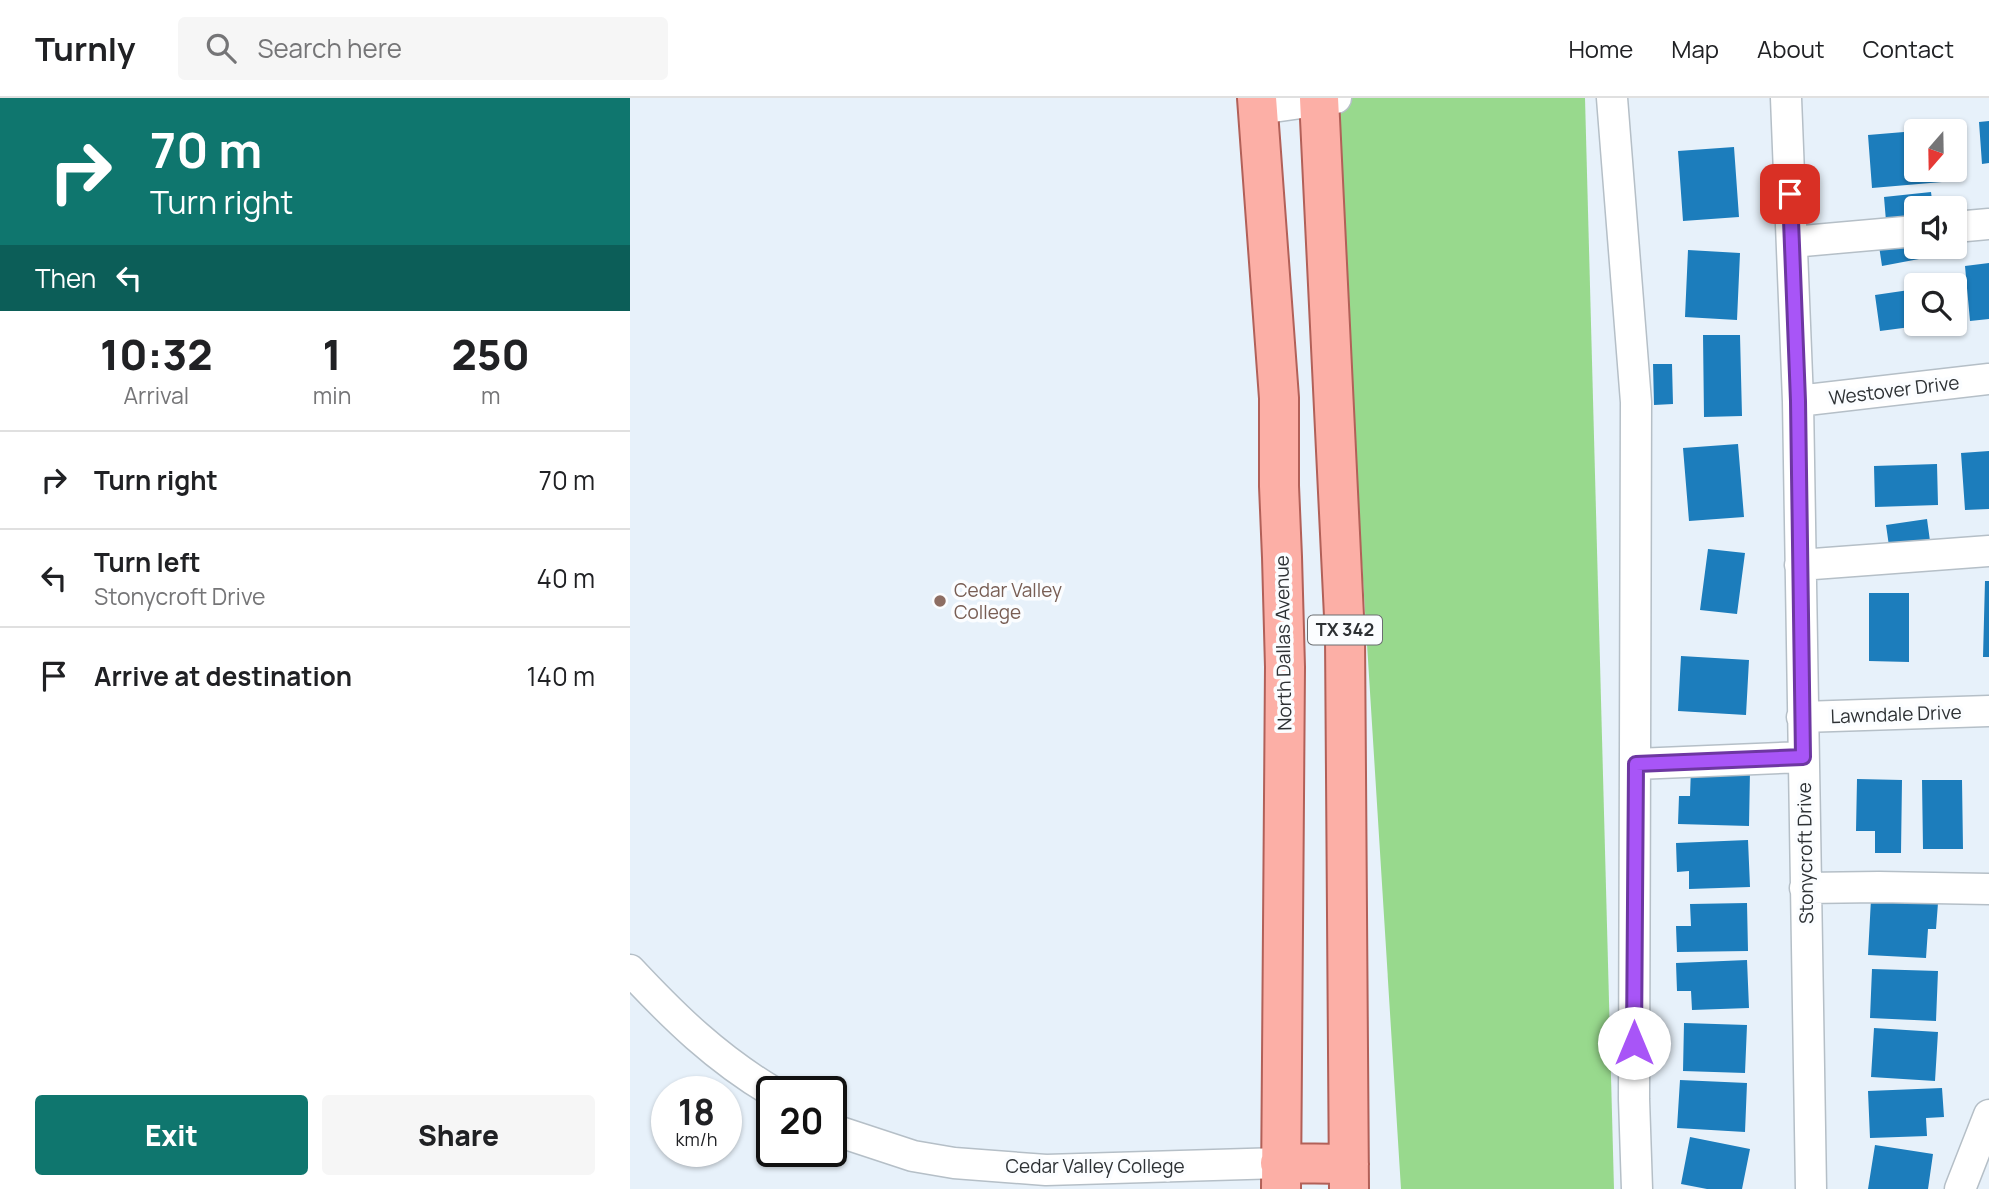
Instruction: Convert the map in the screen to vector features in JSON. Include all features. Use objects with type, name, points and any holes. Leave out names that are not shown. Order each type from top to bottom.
[{"type":"main road","name":"TX 342","points":[[1325,98],[1345,637],[1349,1176]]},
{"type":"main road","name":"North Dallas Avenue","points":[[1257,104],[1279,398],[1284,667],[1280,1176]]},
{"type":"main road","points":[[1280,1176],[1349,1176]]},
{"type":"street","points":[[1257,104],[1325,98]]},
{"type":"street","points":[[1612,98],[1636,402],[1634,1099],[1637,1189]]},
{"type":"street","name":"Stonycroft Drive","points":[[1786,98],[1798,401],[1811,1189]]},
{"type":"street","points":[[1967,226],[1989,224]]},
{"type":"street","points":[[1792,242],[1904,232]]},
{"type":"street","name":"Westover Drive","points":[[1798,401],[1989,379]]},
{"type":"street","points":[[1800,565],[1989,551]]},
{"type":"street","name":"Lawndale Drive","points":[[1802,717],[1989,711]]},
{"type":"street","points":[[1636,764],[1803,757]]},
{"type":"street","points":[[1805,888],[1989,889]]},
{"type":"street","points":[[630,970],[674,1017],[727,1062],[756,1081]]},
{"type":"street","points":[[1960,1189],[1989,1115]]},
{"type":"street","name":"Cedar Valley College","points":[[847,1134],[913,1156],[954,1163],[1046,1170],[1280,1176]]},
{"type":"green space","points":[[1333,98],[1585,98],[1614,1189],[1401,1189]]},
{"type":"building","points":[[1989,121],[1989,163],[1982,164],[1979,122]]},
{"type":"building","points":[[1904,132],[1904,182],[1942,182],[1872,188],[1868,135]]},
{"type":"building","points":[[1734,147],[1739,217],[1683,221],[1678,151]]},
{"type":"building","points":[[1931,192],[1932,196],[1904,196],[1904,219],[1886,221],[1884,197]]},
{"type":"building","points":[[1904,241],[1904,259],[1919,259],[1882,266],[1879,246]]},
{"type":"building","points":[[1688,250],[1740,253],[1737,320],[1685,317]]},
{"type":"building","points":[[1989,263],[1989,319],[1970,321],[1965,266]]},
{"type":"building","points":[[1904,291],[1904,328],[1880,331],[1875,295]]},
{"type":"building","points":[[1703,335],[1740,335],[1742,416],[1704,417]]},
{"type":"building","points":[[1653,364],[1672,364],[1673,404],[1654,405]]},
{"type":"building","points":[[1738,444],[1744,517],[1689,521],[1683,448]]},
{"type":"building","points":[[1989,451],[1989,509],[1965,510],[1961,453]]},
{"type":"building","points":[[1937,464],[1938,505],[1875,507],[1874,466]]},
{"type":"building","points":[[1927,519],[1930,541],[1889,546],[1886,525]]},
{"type":"building","points":[[1708,549],[1745,553],[1737,614],[1700,610]]},
{"type":"building","points":[[1985,581],[1989,581],[1989,657],[1983,657]]},
{"type":"building","points":[[1869,593],[1909,593],[1909,662],[1869,661]]},
{"type":"building","points":[[1681,656],[1749,660],[1746,715],[1678,711]]},
{"type":"building","points":[[1691,768],[1750,770],[1749,826],[1678,824],[1679,796],[1690,796]]},
{"type":"building","points":[[1857,779],[1902,780],[1901,853],[1875,853],[1875,831],[1856,831]]},
{"type":"building","points":[[1922,780],[1962,780],[1963,849],[1923,849]]},
{"type":"building","points":[[1748,840],[1750,887],[1689,889],[1689,871],[1677,872],[1676,843]]},
{"type":"building","points":[[1871,899],[1938,903],[1936,929],[1928,929],[1926,958],[1868,955]]},
{"type":"building","points":[[1747,903],[1748,951],[1677,952],[1676,926],[1691,926],[1690,904]]},
{"type":"building","points":[[1747,960],[1749,1008],[1692,1010],[1691,991],[1677,991],[1676,963]]},
{"type":"building","points":[[1872,969],[1938,971],[1936,1021],[1870,1018]]},
{"type":"building","points":[[1684,1023],[1747,1025],[1745,1073],[1683,1071]]},
{"type":"building","points":[[1874,1028],[1938,1032],[1935,1081],[1871,1077]]},
{"type":"building","points":[[1680,1080],[1747,1083],[1745,1132],[1677,1128]]},
{"type":"building","points":[[1942,1088],[1944,1117],[1926,1118],[1927,1136],[1870,1138],[1868,1091]]},
{"type":"building","points":[[1690,1137],[1750,1149],[1742,1189],[1707,1189],[1681,1184]]},
{"type":"building","points":[[1875,1145],[1933,1154],[1928,1189],[1868,1189]]},
{"type":"place","name":"Cedar Valley College","points":[[940,601]]},
{"type":"route","points":[[1634,1043],[1636,764],[1803,757],[1798,401],[1790,194]]}]
